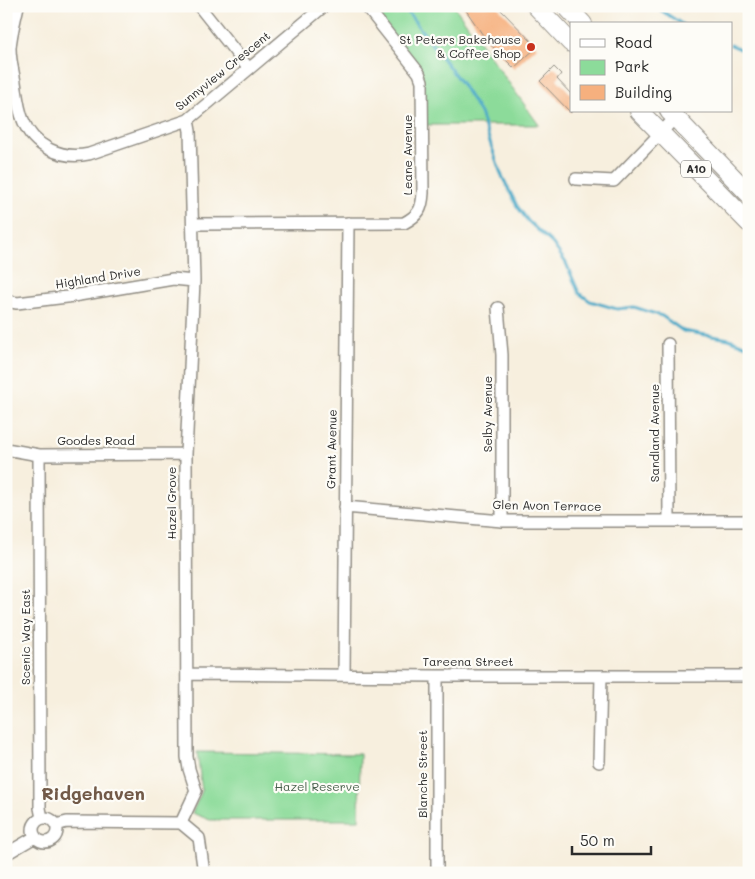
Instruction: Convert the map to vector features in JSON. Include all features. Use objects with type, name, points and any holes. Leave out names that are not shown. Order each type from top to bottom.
[{"type":"main road","points":[[536,6],[570,41]]},
{"type":"main road","points":[[566,6],[581,22]]},
{"type":"main road","name":"A10","points":[[640,112],[749,223]]},
{"type":"main road","name":"A10","points":[[672,115],[747,189]]},
{"type":"street","name":"Sunnyview Crescent","points":[[18,6],[10,51],[23,120],[27,129],[46,148],[64,155],[78,156],[89,154],[188,120],[324,6]]},
{"type":"street","points":[[199,6],[249,69]]},
{"type":"street","name":"Leane Avenue","points":[[193,224],[404,223],[417,215],[422,207],[422,81],[418,73],[366,6]]},
{"type":"street","points":[[576,179],[614,181],[661,134],[672,115]]},
{"type":"street","name":"Hazel Grove","points":[[181,823],[196,791],[187,757],[186,454],[194,281],[190,131],[188,120]]},
{"type":"street","points":[[730,204],[747,189]]},
{"type":"street","name":"Grant Avenue","points":[[344,675],[348,223]]},
{"type":"street","name":"Highland Drive","points":[[6,301],[17,303],[67,298],[173,279],[194,281]]},
{"type":"street","name":"Selby Avenue","points":[[498,308],[502,354],[502,520]]},
{"type":"street","name":"Sandland Avenue","points":[[668,344],[669,522]]},
{"type":"street","name":"Goodes Road","points":[[6,449],[39,455],[186,454]]},
{"type":"street","name":"Scenic Way East","points":[[39,455],[40,798],[42,818]]},
{"type":"street","name":"Glen Avon Terrace","points":[[345,507],[502,520],[749,521]]},
{"type":"street","name":"Tareena Street","points":[[187,674],[749,676]]},
{"type":"street","name":"Blanche Street","points":[[437,676],[437,873]]},
{"type":"street","points":[[599,762],[601,676]]},
{"type":"street","points":[[42,818],[48,818],[56,825],[55,838],[51,841],[41,842],[35,837],[33,832],[33,826],[42,818]]},
{"type":"street","points":[[56,825],[67,822],[181,823],[199,838],[204,873]]},
{"type":"street","points":[[6,854],[35,837]]},
{"type":"green space","points":[[366,6],[454,6],[539,125],[422,125],[422,81]]},
{"type":"green space","name":"Hazel Reserve","points":[[197,752],[360,754],[359,820],[210,820],[192,813],[202,791]]},
{"type":"building","points":[[463,6],[497,6],[537,47],[514,68],[487,41]]},
{"type":"building","points":[[554,67],[561,74],[557,79],[570,93],[570,112],[540,81]]},
{"type":"waterway","points":[[403,6],[461,83],[480,113],[501,174],[517,206],[528,221],[553,244],[566,263],[579,293],[590,301],[617,309],[634,307],[662,316],[683,331],[729,339],[749,347]]},
{"type":"waterway","points":[[654,6],[679,22]]},
{"type":"waterway","points":[[732,45],[749,53]]},
{"type":"place","name":"St Peters Bakehouse & Coffee Shop","points":[[531,47]]},
{"type":"district","name":"Ridgehaven","points":[[93,794]]}]
